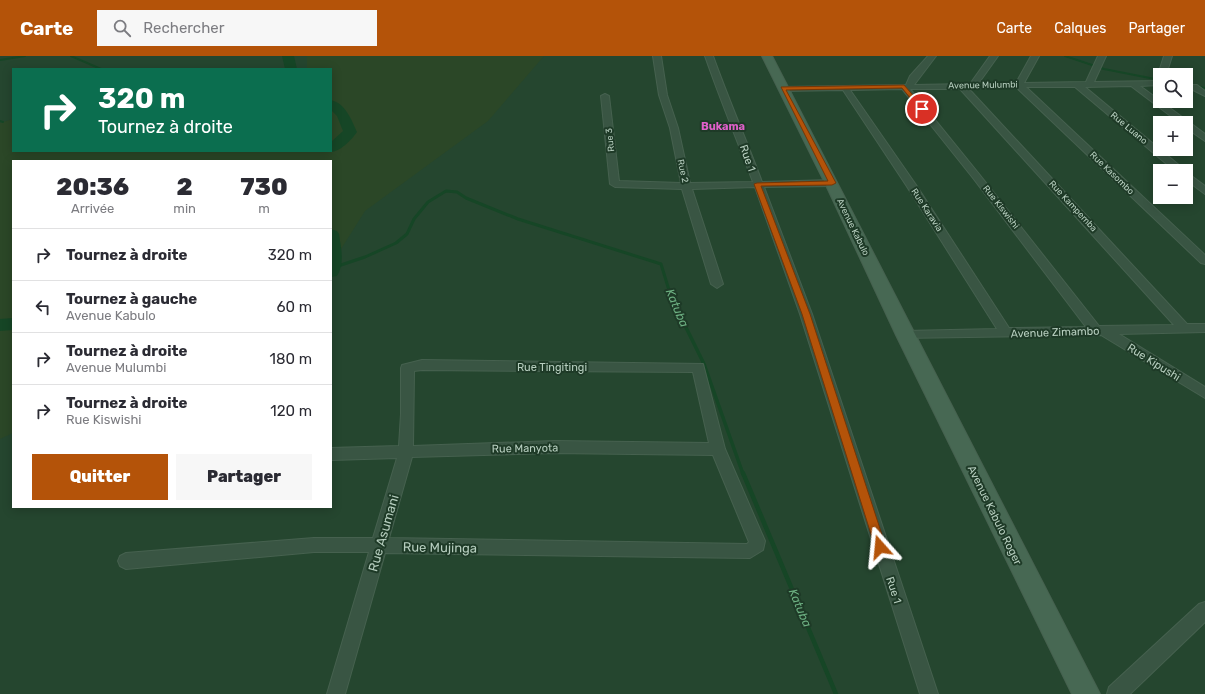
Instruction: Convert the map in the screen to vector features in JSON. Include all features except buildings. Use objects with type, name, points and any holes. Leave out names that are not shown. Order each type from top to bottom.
[{"type":"street","name":"Rue 2","points":[[657,56],[663,95],[674,128],[686,186],[717,284]]},
{"type":"street","name":"Rue 1","points":[[709,56],[722,94],[740,135],[806,314],[929,694]]},
{"type":"street","name":"Avenue Kabulo","points":[[767,56],[832,183],[905,335]]},
{"type":"street","points":[[907,86],[932,56]]},
{"type":"street","points":[[967,86],[994,56]]},
{"type":"street","points":[[1018,85],[1035,56]]},
{"type":"street","points":[[1089,84],[1102,56]]},
{"type":"street","points":[[1164,68],[1168,56]]},
{"type":"street","points":[[1132,83],[1175,116]]},
{"type":"street","name":"Avenue Mulumbi","points":[[783,89],[1153,83]]},
{"type":"street","name":"Rue Luano","points":[[1077,84],[1173,164]]},
{"type":"street","name":"Rue Kasombo","points":[[1018,85],[1205,262]]},
{"type":"street","name":"Rue Kiswishi","points":[[907,86],[981,182],[1099,330]]},
{"type":"street","name":"Rue Kampemba","points":[[967,86],[1183,327]]},
{"type":"street","points":[[1194,87],[1205,94]]},
{"type":"street","name":"Rue Karavia","points":[[845,88],[911,185],[1006,333]]},
{"type":"street","name":"Rue 3","points":[[605,96],[615,184],[686,186]]},
{"type":"street","points":[[1193,130],[1205,138]]},
{"type":"street","points":[[1193,181],[1205,191]]},
{"type":"street","points":[[686,186],[832,183]]},
{"type":"street","name":"Avenue Zimambo","points":[[905,335],[1183,327],[1205,328]]},
{"type":"street","name":"Rue Kipushi","points":[[1099,330],[1205,393]]},
{"type":"street","name":"Avenue Kabulo Roger","points":[[905,335],[1086,694]]},
{"type":"street","name":"Rue Tingitingi","points":[[407,368],[422,365],[698,367],[718,449]]},
{"type":"street","name":"Rue Asumani","points":[[336,694],[406,452],[408,414],[407,368]]},
{"type":"street","name":"Rue Manyota","points":[[332,454],[554,447],[718,449]]},
{"type":"street","name":"Rue Mujinga","points":[[126,561],[314,545],[750,551],[755,548],[757,541],[718,449]]},
{"type":"street","points":[[1116,694],[1205,610]]},
{"type":"green space","points":[[307,56],[544,56],[488,121],[365,211],[332,263],[332,160],[12,160],[12,433],[0,439],[0,123],[12,119],[12,152],[332,152],[332,68],[307,68]]},
{"type":"waterway","points":[[0,60],[25,56]]},
{"type":"waterway","points":[[71,56],[99,68]]},
{"type":"waterway","points":[[288,56],[291,68]]},
{"type":"waterway","points":[[1065,56],[1104,69],[1153,79]]},
{"type":"waterway","points":[[1193,85],[1205,88]]},
{"type":"waterway","points":[[332,105],[343,114],[350,132],[332,148]]},
{"type":"waterway","name":"Katuba","points":[[332,268],[365,257],[396,243],[407,234],[414,219],[428,202],[446,191],[457,192],[466,198],[518,219],[661,264],[672,300]]},
{"type":"waterway","points":[[332,242],[334,259],[332,268]]},
{"type":"waterway","name":"Katuba","points":[[672,299],[704,364],[743,474]]},
{"type":"waterway","points":[[0,325],[12,324]]},
{"type":"waterway","name":"Katuba","points":[[743,473],[836,694]]},
{"type":"district","name":"Bukama","points":[[723,126]]},
{"type":"route","points":[[880,547],[806,314],[757,184],[832,183],[783,89],[904,86],[922,109]]}]
